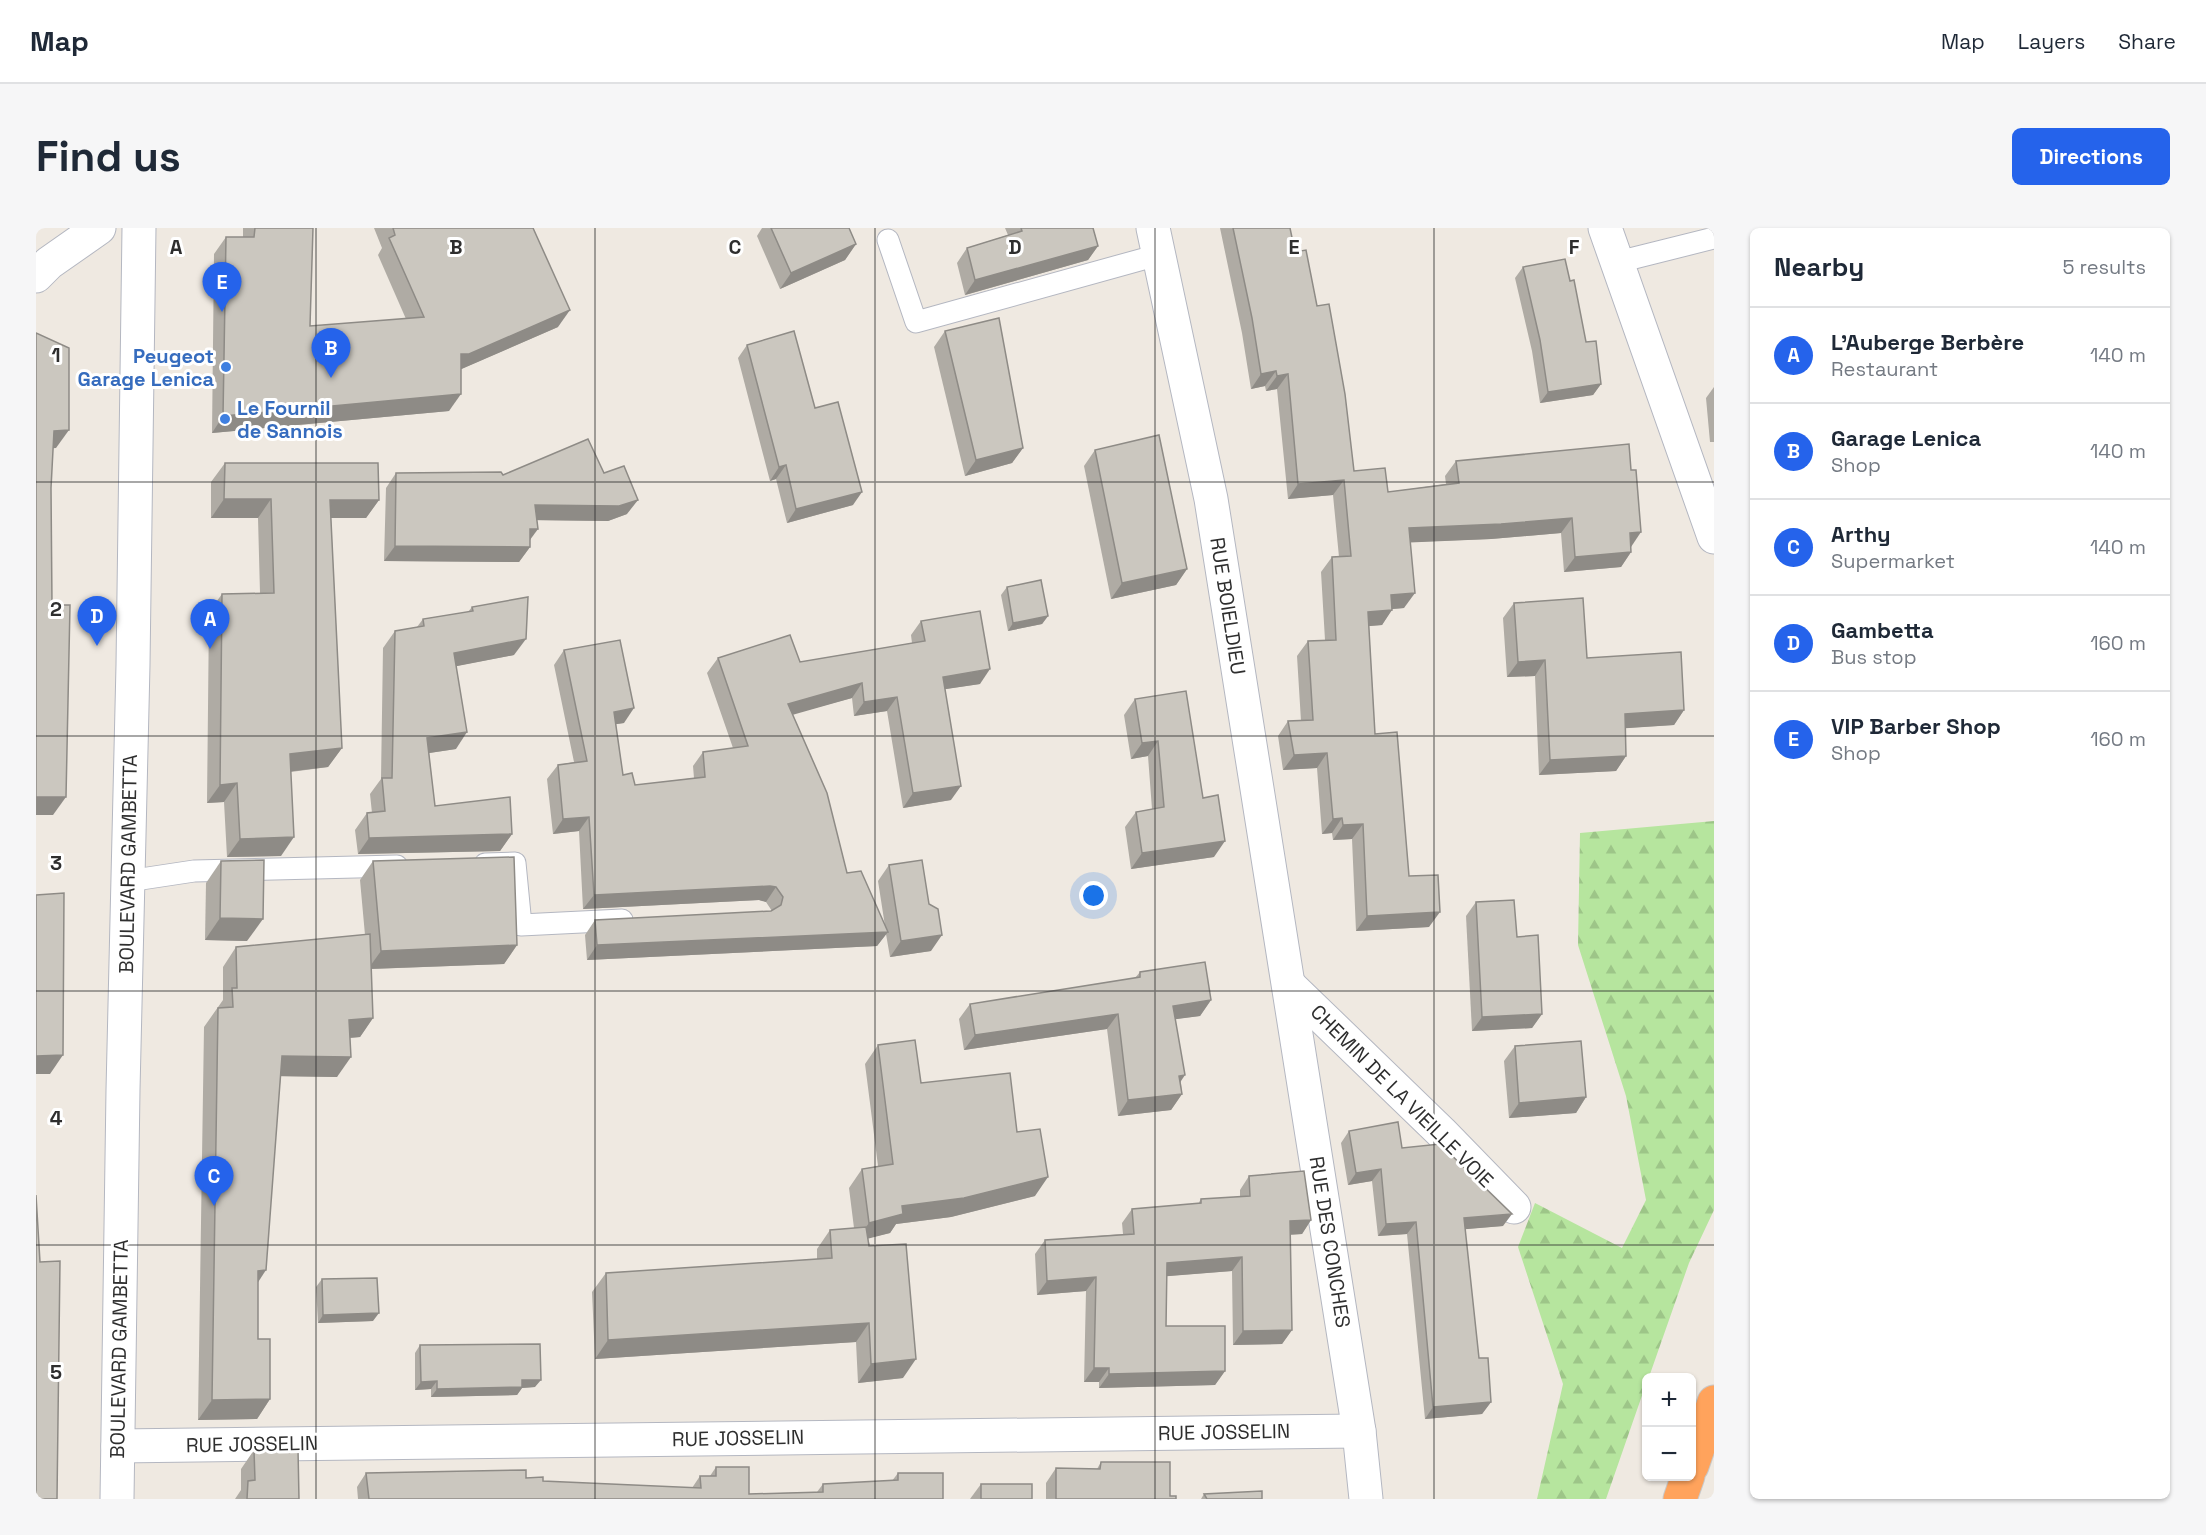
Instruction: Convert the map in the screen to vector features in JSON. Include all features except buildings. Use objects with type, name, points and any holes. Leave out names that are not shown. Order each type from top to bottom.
[{"type":"highway","points":[[1696,1454],[1714,1402]]},
{"type":"highway","points":[[1680,1499],[1686,1481]]},
{"type":"street","points":[[36,276],[49,263],[99,228]]},
{"type":"street","name":"BOULEVARD GAMBETTA","points":[[117,1499],[139,228]]},
{"type":"street","points":[[1605,228],[1714,537]]},
{"type":"street","name":"RUE BOIELDIEU","points":[[1156,241],[1211,499],[1290,986]]},
{"type":"street","name":"CHEMIN DE LA VIEILLE VOIE","points":[[1290,986],[1441,1132],[1514,1207]]},
{"type":"street","name":"RUE DES CONCHES","points":[[1290,986],[1359,1431],[1366,1499]]},
{"type":"street","name":"RUE JOSSELIN","points":[[118,1446],[1359,1431]]},
{"type":"lane","points":[[1618,262],[1714,238]]},
{"type":"lane","points":[[888,240],[916,322],[1156,241]]},
{"type":"lane","points":[[468,864],[516,863],[521,925],[641,919]]},
{"type":"lane","points":[[128,881],[194,872],[420,865]]},
{"type":"green space","points":[[1714,821],[1714,1210],[1689,1263],[1650,1373],[1642,1373],[1642,1396],[1606,1499],[1537,1499],[1563,1384],[1518,1247],[1535,1203],[1622,1248],[1646,1200],[1626,1096],[1578,945],[1580,833]]},
{"type":"place","name":"VIP Barber Shop","points":[[222,312]]},
{"type":"place","name":"Peugeot Garage Lenica","points":[[226,367]]},
{"type":"place","name":"Garage Lenica","points":[[331,378]]},
{"type":"place","name":"Le Fournil de Sannois","points":[[225,419]]},
{"type":"place","name":"Gambetta","points":[[97,646]]},
{"type":"place","name":"L'Auberge Berbère","points":[[210,649]]},
{"type":"place","name":"Arthy","points":[[214,1206]]}]
